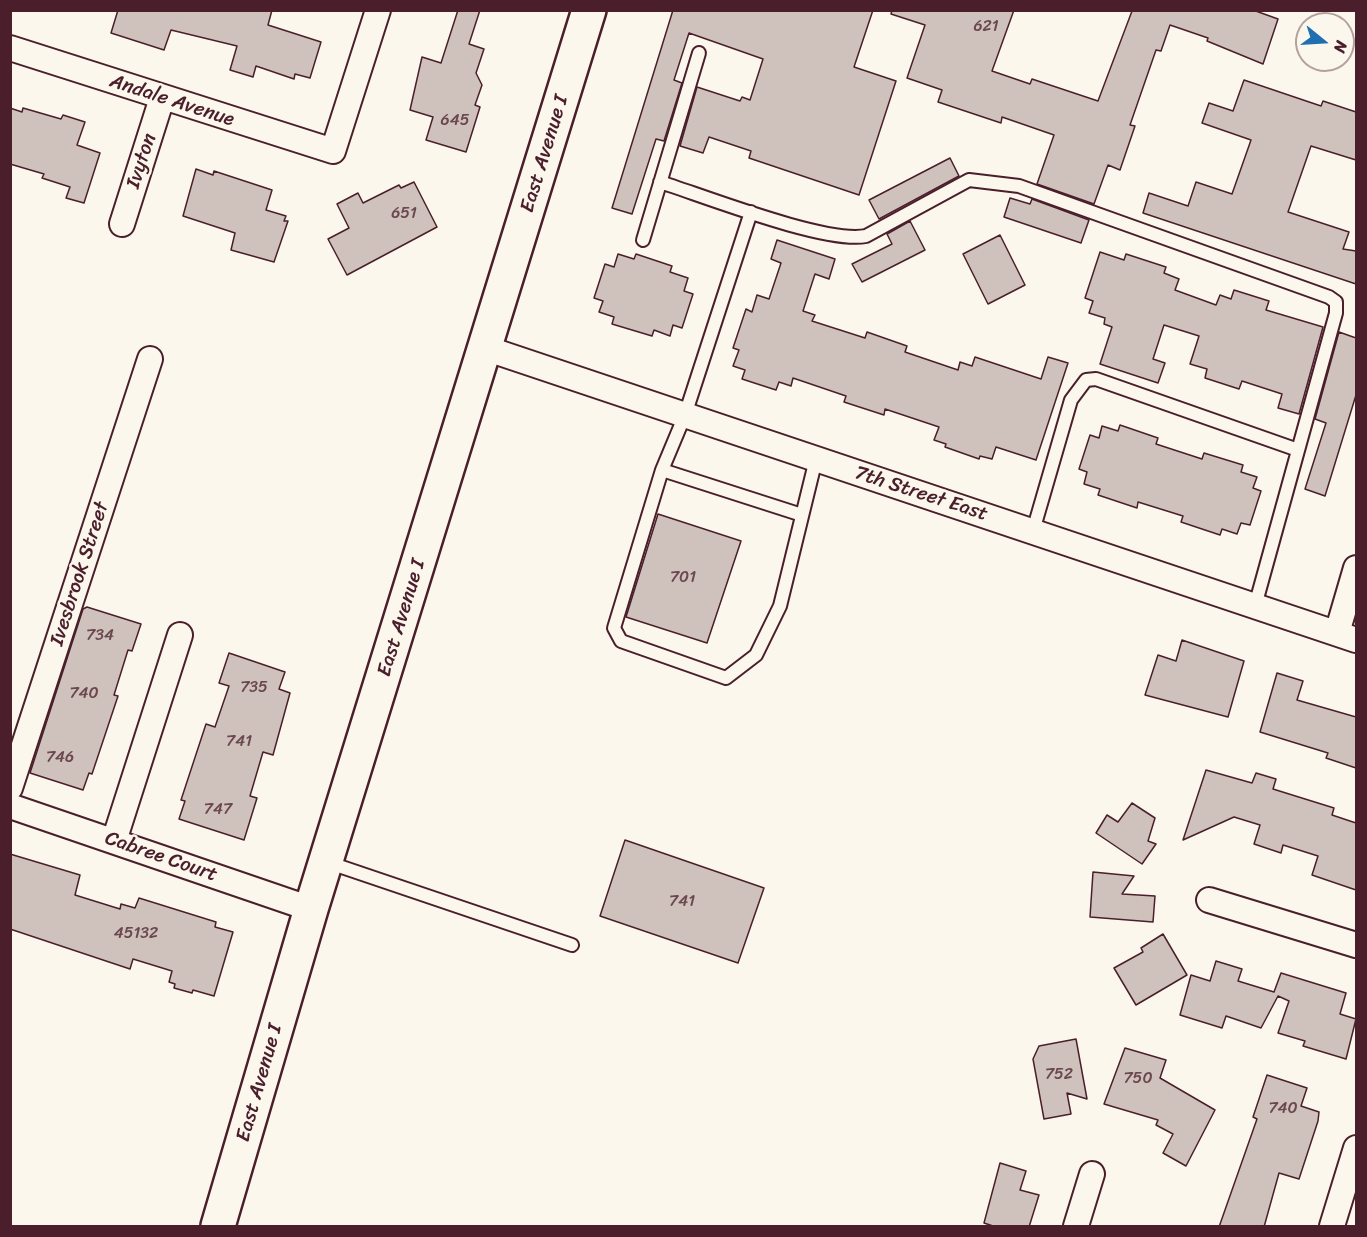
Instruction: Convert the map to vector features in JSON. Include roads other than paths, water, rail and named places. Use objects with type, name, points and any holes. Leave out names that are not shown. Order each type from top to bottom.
[{"type":"main road","name":"East Avenue I","points":[[218,1227],[311,909],[589,10]]},
{"type":"street","name":"Andale Avenue","points":[[10,48],[333,152],[378,10]]},
{"type":"street","name":"Ivyton","points":[[122,224],[162,98]]},
{"type":"street","name":"7th Street East","points":[[485,348],[1347,636]]},
{"type":"street","name":"Ivesbrook Street","points":[[10,788],[150,359]]},
{"type":"street","points":[[1347,636],[1356,568]]},
{"type":"street","points":[[114,841],[180,635]]},
{"type":"street","name":"Cabree Court","points":[[10,806],[311,909]]},
{"type":"street","points":[[1209,900],[1356,945]]},
{"type":"street","points":[[1332,1227],[1356,1148]]},
{"type":"street","points":[[1076,1227],[1092,1174]]},
{"type":"lane","points":[[643,240],[699,53]]},
{"type":"lane","points":[[660,182],[837,237],[853,238],[866,236],[969,180],[1019,186],[1329,297],[1336,302],[1336,313],[1254,606]]},
{"type":"lane","points":[[751,212],[685,415],[662,470],[614,628],[621,641],[726,678],[756,655],[780,606],[816,459]]},
{"type":"lane","points":[[1033,531],[1071,400],[1086,380],[1096,379],[1298,450]]},
{"type":"lane","points":[[662,470],[802,515]]},
{"type":"lane","points":[[326,862],[572,945]]}]
